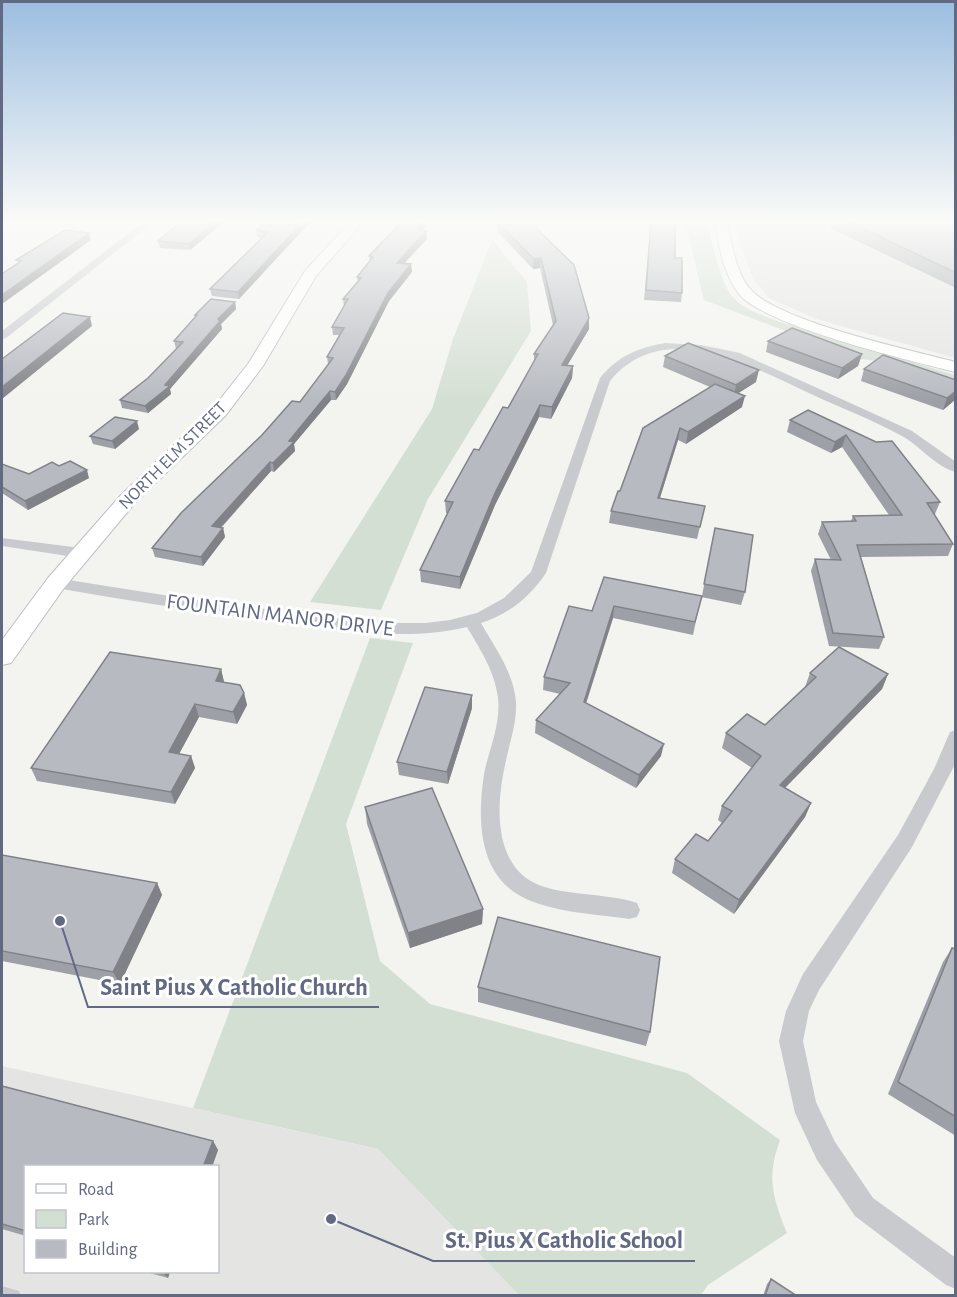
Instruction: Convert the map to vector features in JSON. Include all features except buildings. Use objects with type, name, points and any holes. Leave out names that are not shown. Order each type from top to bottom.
[{"type":"main road","name":"NORTH ELM STREET","points":[[2,657],[56,583],[128,499],[220,411],[255,366],[306,281]]},
{"type":"main road","points":[[738,281],[747,295],[769,309],[810,325],[956,367]]},
{"type":"street","points":[[2,336],[74,281]]},
{"type":"street","name":"FOUNTAIN MANOR DRIVE","points":[[56,583],[139,598],[367,628],[416,629],[472,621],[515,599],[538,573],[604,380],[622,361],[651,347],[710,349],[736,355],[902,431],[936,452],[956,468]]},
{"type":"street","points":[[2,542],[81,553]]},
{"type":"street","points":[[472,621],[502,677],[507,699],[493,782],[490,833],[494,848],[507,870],[522,886],[546,894],[629,910]]},
{"type":"street","points":[[956,737],[943,770],[905,841],[811,982],[798,1011],[791,1041],[804,1104],[826,1151],[864,1208],[956,1275]]},
{"type":"lane","points":[[2,1293],[14,1296]]},
{"type":"shaded area","points":[[754,281],[955,281],[955,358],[816,319],[769,298]]},
{"type":"shaded area","points":[[2,1066],[378,1149],[519,1295],[2,1296]]},
{"type":"green space","points":[[476,281],[527,282],[531,331],[428,499],[381,610],[310,602],[432,409],[453,339]]},
{"type":"green space","points":[[699,281],[723,281],[736,301],[759,314],[955,375],[955,382],[887,362],[859,359],[704,300]]},
{"type":"green space","points":[[370,638],[413,643],[346,824],[380,961],[430,1004],[687,1073],[780,1140],[772,1177],[775,1198],[787,1233],[708,1285],[701,1295],[519,1295],[378,1149],[193,1108]]},
{"type":"place","name":"Saint Pius X Catholic Church","points":[[60,921]]},
{"type":"place","name":"St. Pius X Catholic School","points":[[331,1219]]}]
